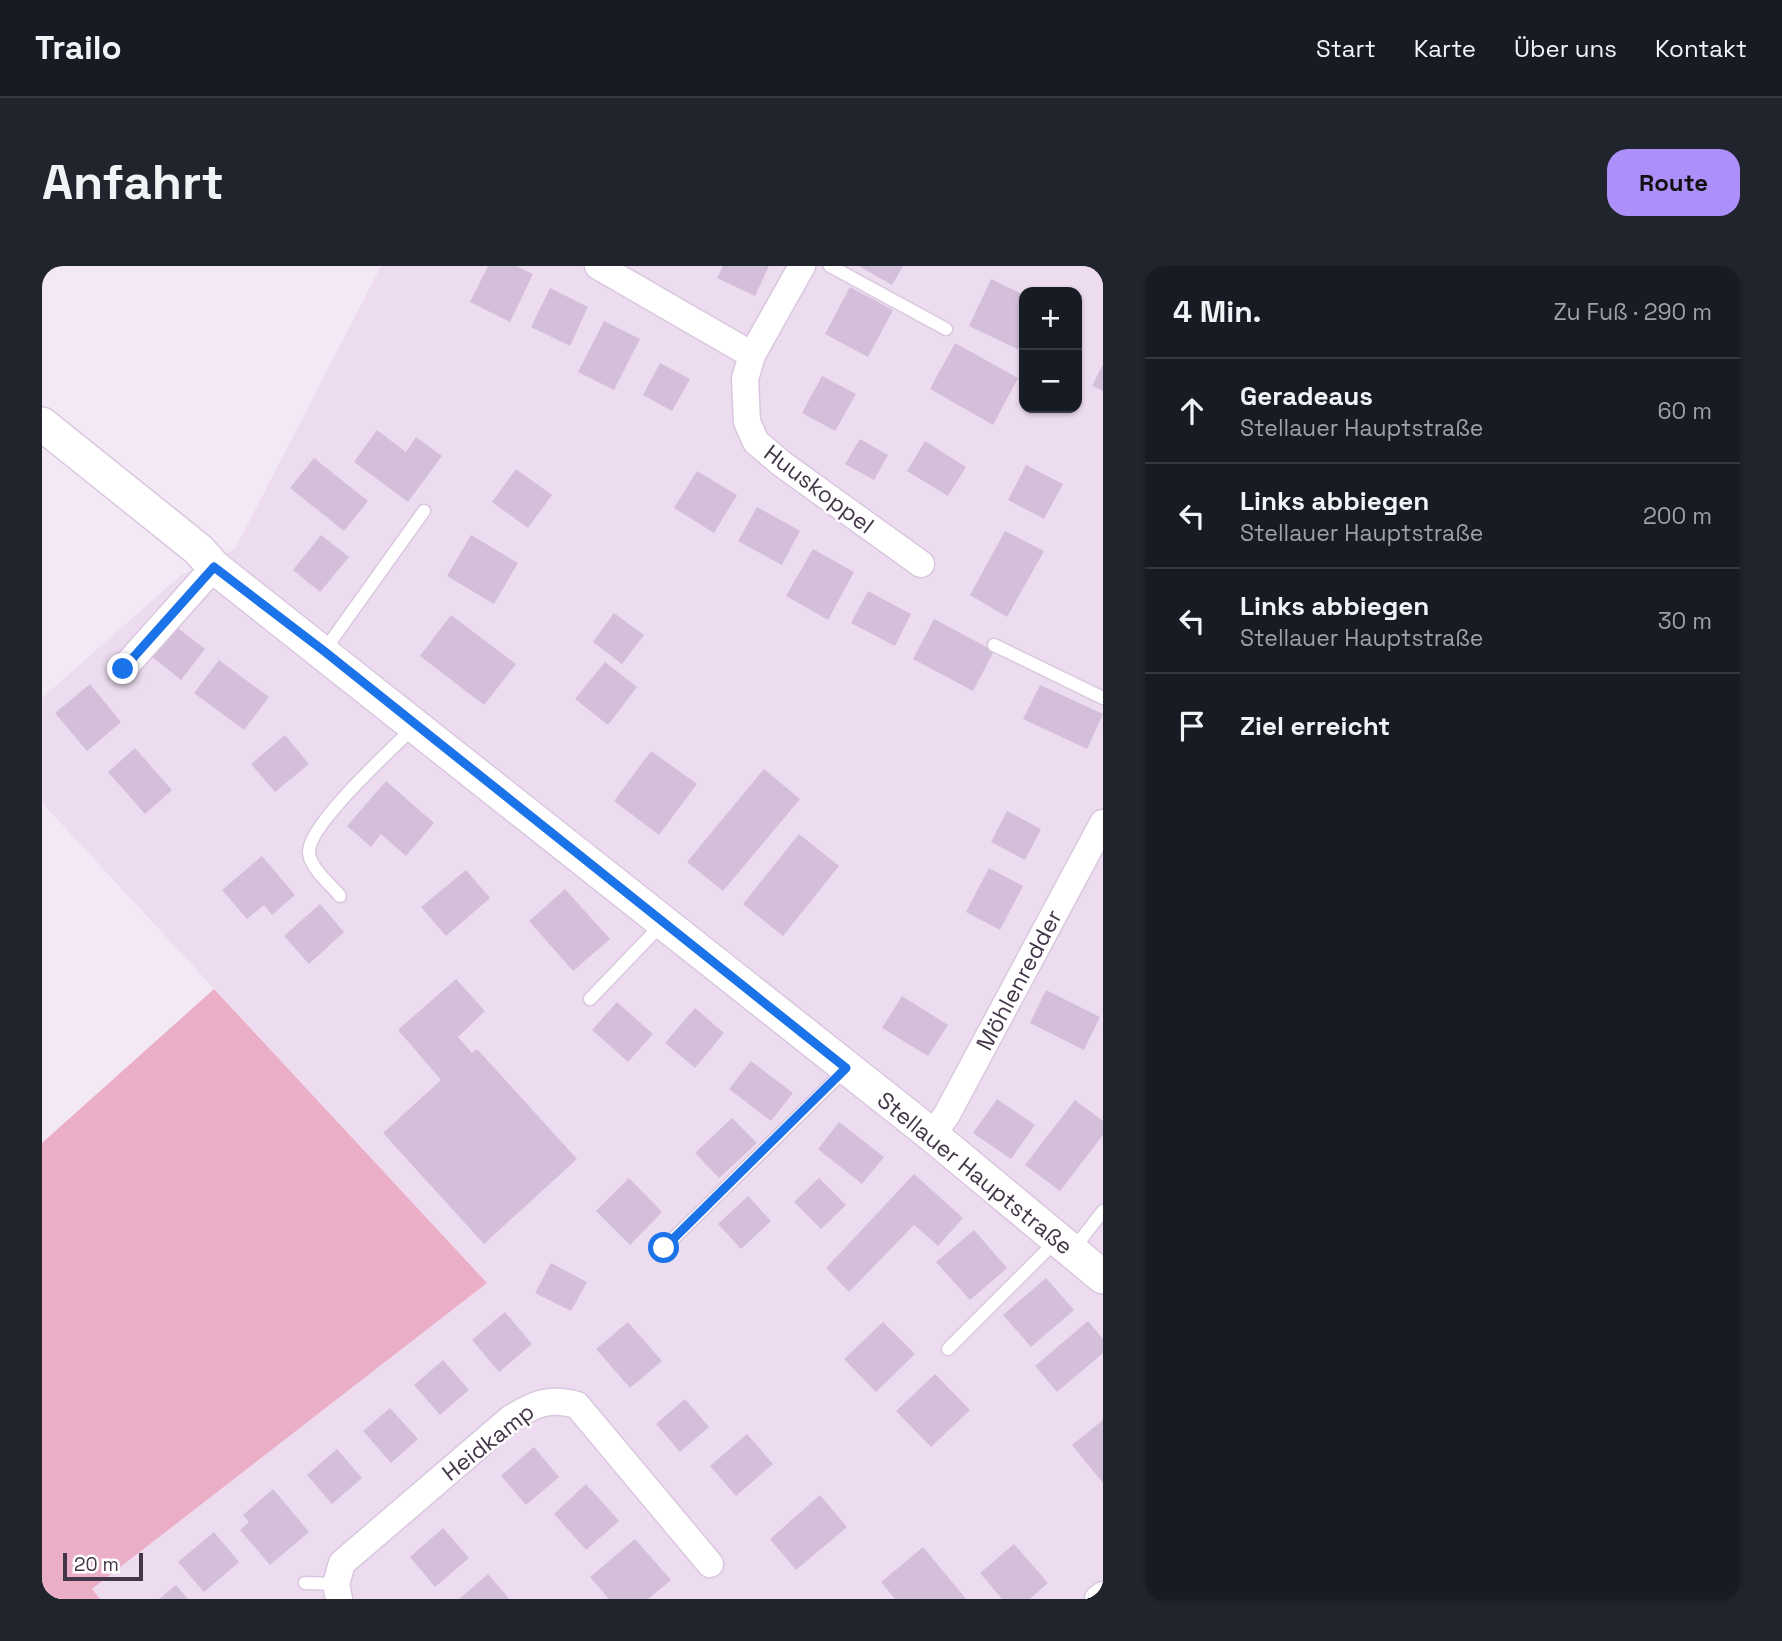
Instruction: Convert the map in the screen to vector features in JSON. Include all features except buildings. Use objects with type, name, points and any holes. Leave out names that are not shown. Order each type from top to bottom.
[{"type":"street","points":[[598,266],[752,355]]},
{"type":"street","name":"Huuskoppel","points":[[802,266],[752,355],[745,379],[747,422],[756,442],[782,464],[921,564]]},
{"type":"street","name":"Stellauer Hauptstraße","points":[[42,424],[415,725],[932,1135],[1103,1277]]},
{"type":"street","points":[[123,669],[206,558]]},
{"type":"street","name":"Möhlenredder","points":[[932,1135],[946,1116],[1103,823]]},
{"type":"street","name":"Heidkamp","points":[[337,1592],[342,1563],[510,1419],[537,1403],[557,1399],[577,1405],[710,1564]]},
{"type":"street","points":[[1098,1599],[1103,1595]]},
{"type":"lane","points":[[830,266],[946,329]]},
{"type":"lane","points":[[324,651],[424,511]]},
{"type":"lane","points":[[994,645],[1103,698]]},
{"type":"lane","points":[[340,896],[311,862],[309,852],[313,836],[326,818],[415,725]]},
{"type":"lane","points":[[590,999],[663,923]]},
{"type":"lane","points":[[664,1248],[846,1068]]},
{"type":"lane","points":[[948,1349],[1103,1211]]},
{"type":"lane","points":[[305,1583],[337,1592]]},
{"type":"shaded area","points":[[381,266],[1103,266],[1103,1599],[100,1599],[91,1590],[487,1283],[42,803],[42,698],[181,575],[235,549]]},
{"type":"shaded area","points":[[214,989],[487,1283],[92,1589],[100,1599],[42,1599],[42,1143]]},
{"type":"route","points":[[123,669],[214,567],[324,651],[846,1068],[664,1248]]}]
